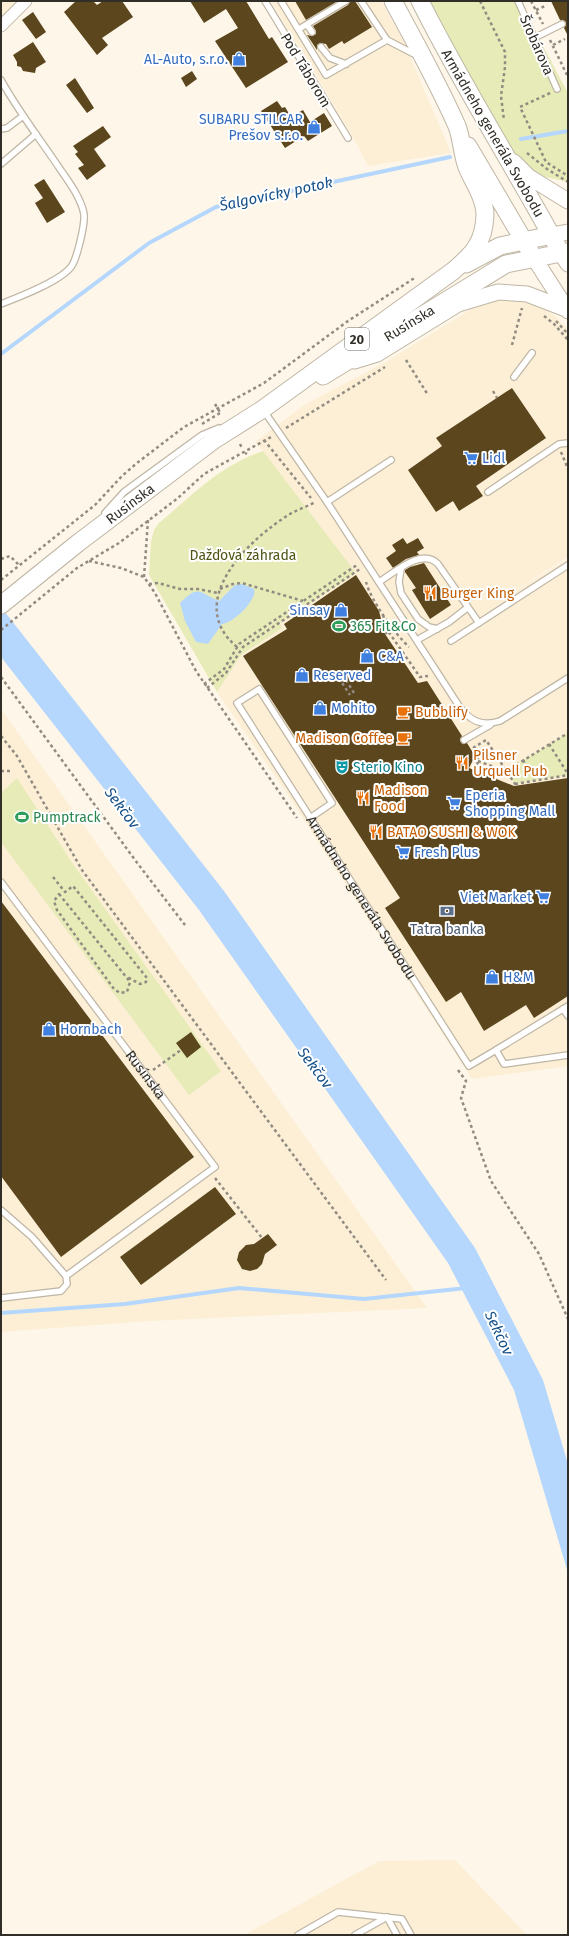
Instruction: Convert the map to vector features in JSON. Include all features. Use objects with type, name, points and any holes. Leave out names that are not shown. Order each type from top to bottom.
[{"type":"main road","name":"Armádneho generála Svobodu","points":[[393,1],[425,59],[458,127],[467,166],[483,202],[485,214],[480,240],[472,255],[453,271]]},
{"type":"main road","name":"Armádneho generála Svobodu","points":[[420,1],[501,149],[560,233],[566,256]]},
{"type":"main road","points":[[458,127],[534,258]]},
{"type":"main road","points":[[453,271],[500,246],[560,233]]},
{"type":"main road","name":"Rusínska","points":[[263,408],[344,364],[506,264],[534,258],[566,256]]},
{"type":"main road","name":"Rusínska","points":[[1,606],[78,543],[224,433],[263,408],[453,271]]},
{"type":"street","points":[[1,26],[26,1]]},
{"type":"street","points":[[501,149],[529,177],[568,201]]},
{"type":"street","points":[[534,258],[567,311]]},
{"type":"street","points":[[344,364],[377,354],[458,304],[498,292],[527,294],[567,311]]},
{"type":"lane","name":"Pod Táborom","points":[[265,1],[348,138]]},
{"type":"lane","points":[[281,1],[326,75],[387,40]]},
{"type":"lane","points":[[299,30],[321,12],[346,1]]},
{"type":"lane","points":[[361,1],[387,40],[425,59]]},
{"type":"lane","name":"Šrobárova","points":[[518,1],[557,89]]},
{"type":"lane","points":[[534,38],[562,24]]},
{"type":"lane","points":[[307,25],[312,32]]},
{"type":"lane","points":[[321,47],[330,58],[346,64]]},
{"type":"lane","points":[[1,80],[77,197],[84,214],[82,231],[75,259],[70,268],[49,283],[1,304]]},
{"type":"lane","points":[[1,129],[7,128],[23,116]]},
{"type":"lane","points":[[1,164],[36,134]]},
{"type":"lane","points":[[514,377],[532,353]]},
{"type":"lane","points":[[263,408],[327,502],[463,712],[477,722],[490,724]]},
{"type":"lane","points":[[488,492],[559,444],[568,443]]},
{"type":"lane","points":[[327,502],[391,460]]},
{"type":"lane","points":[[379,582],[416,559],[426,558],[435,561],[479,623]]},
{"type":"lane","points":[[451,641],[568,565]]},
{"type":"lane","points":[[401,569],[399,582],[400,593],[418,619],[429,627],[437,629]]},
{"type":"lane","points":[[417,640],[449,622],[467,608]]},
{"type":"lane","points":[[464,740],[490,724],[500,721],[568,678]]},
{"type":"lane","name":"Armádneho generála Svobodu","points":[[310,818],[332,803],[259,689],[237,703],[310,818],[469,1066],[496,1050]]},
{"type":"lane","name":"Rusínska","points":[[1,882],[215,1167],[210,1171]]},
{"type":"lane","points":[[568,1016],[566,1007],[496,1050],[504,1064],[568,1055]]},
{"type":"lane","points":[[66,1276],[210,1171]]},
{"type":"lane","points":[[1,1210],[32,1237],[66,1276],[67,1284],[61,1291],[1,1298]]},
{"type":"lane","points":[[298,1935],[338,1912],[402,1919],[411,1935]]},
{"type":"lane","points":[[355,1935],[387,1917]]},
{"type":"lane","points":[[387,1917],[397,1935]]},
{"type":"path","points":[[480,1],[505,52],[505,68],[501,96],[503,119],[507,126]]},
{"type":"path","points":[[531,1],[568,77]]},
{"type":"path","points":[[536,10],[547,4]]},
{"type":"path","points":[[553,45],[565,39]]},
{"type":"path","points":[[557,89],[520,107],[546,162],[568,176]]},
{"type":"path","points":[[524,151],[547,170],[568,182]]},
{"type":"path","points":[[1,580],[95,505],[122,476],[184,427],[264,383],[348,321],[417,277]]},
{"type":"path","points":[[512,345],[523,306],[518,304]]},
{"type":"path","points":[[539,314],[554,324],[568,340]]},
{"type":"path","points":[[406,360],[428,395]]},
{"type":"path","points":[[1,630],[89,561],[119,543],[178,498],[204,474],[264,440],[390,364]]},
{"type":"path","points":[[493,391],[498,398]]},
{"type":"path","points":[[214,404],[221,414]]},
{"type":"path","points":[[264,440],[319,508]]},
{"type":"path","points":[[240,444],[242,448]]},
{"type":"path","points":[[559,444],[568,470]]},
{"type":"path","points":[[238,647],[227,638],[220,625],[218,594],[230,568],[246,549],[266,531],[291,513],[315,502]]},
{"type":"path","points":[[144,577],[148,520]]},
{"type":"path","points":[[1,559],[10,556],[19,565]]},
{"type":"path","points":[[353,559],[363,575]]},
{"type":"path","points":[[89,561],[121,568],[144,577],[204,684],[298,818]]},
{"type":"path","points":[[204,684],[224,669],[239,644],[357,565]]},
{"type":"path","points":[[207,688],[226,673],[243,647],[360,569]]},
{"type":"path","points":[[366,580],[369,591],[396,635],[409,648]]},
{"type":"path","points":[[149,584],[158,583],[180,589],[198,589],[218,594]]},
{"type":"path","points":[[219,590],[233,584],[242,583],[303,601]]},
{"type":"path","points":[[381,609],[388,631],[420,678],[428,676]]},
{"type":"path","points":[[385,634],[392,628]]},
{"type":"path","points":[[343,676],[354,693]]},
{"type":"path","points":[[1,677],[138,864],[185,925]]},
{"type":"path","points":[[339,678],[350,695]]},
{"type":"path","points":[[506,771],[568,733]]},
{"type":"path","points":[[1,736],[17,756],[82,870],[386,1280]]},
{"type":"path","points":[[473,748],[486,740],[514,785],[568,774],[549,744]]},
{"type":"path","points":[[1,744],[7,743]]},
{"type":"path","points":[[477,771],[478,755]]},
{"type":"path","points":[[523,760],[536,780]]},
{"type":"path","points":[[478,761],[506,771]]},
{"type":"path","points":[[1,771],[13,770]]},
{"type":"path","points":[[53,877],[65,892],[73,886],[147,978],[146,982],[140,984],[125,976],[59,894],[54,901],[57,910],[117,992],[124,993],[129,989],[130,982],[125,976]]},
{"type":"path","points":[[146,1075],[181,1050]]},
{"type":"path","points":[[457,1068],[466,1081],[461,1098],[491,1181],[539,1254],[568,1319]]},
{"type":"path","points":[[210,1171],[262,1238]]},
{"type":"shaded area","points":[[1,1],[26,1],[1,19]]},
{"type":"shaded area","points":[[271,1],[381,1],[404,42],[451,153],[368,166],[353,137]]},
{"type":"shaded area","points":[[508,298],[543,307],[568,329],[568,557],[503,598],[568,559],[568,1066],[472,1079],[284,789],[217,692],[241,655],[281,627],[279,624],[263,451],[255,442],[304,405],[384,363],[473,308],[485,302]]},
{"type":"shaded area","points":[[1,709],[427,1308],[149,1321],[1,1332]]},
{"type":"shaded area","points":[[455,1860],[527,1935],[244,1935],[379,1861]]},
{"type":"green space","points":[[426,1],[519,1],[568,93],[568,182],[541,176],[522,163],[496,139]]},
{"type":"green space","name":"Dažďová záhrada","points":[[263,451],[356,573],[280,623],[282,628],[241,655],[217,692],[149,575],[151,541],[154,530],[159,523],[207,482],[247,457]]},
{"type":"green space","points":[[568,733],[568,775],[515,784],[506,771]]},
{"type":"green space","points":[[17,778],[73,864],[221,1071],[189,1095],[1,842],[1,793]]},
{"type":"water","points":[[242,584],[254,589],[254,594],[248,605],[238,616],[222,624],[208,644],[196,642],[185,621],[180,603],[192,593],[196,592],[204,593],[219,601],[235,585]]},
{"type":"water","name":"Sekčov","points":[[1,607],[224,891],[475,1248],[543,1380],[568,1464],[568,1573],[514,1390],[448,1263],[199,910],[1,657]]},
{"type":"building","points":[[76,1],[93,1],[97,5],[103,1],[122,1],[133,17],[102,38],[108,45],[97,55],[64,12]]},
{"type":"building","points":[[190,1],[246,1],[269,39],[272,37],[288,62],[246,88],[215,41],[238,28],[226,9],[204,23]]},
{"type":"building","points":[[295,1],[338,1],[306,20]]},
{"type":"building","points":[[350,1],[355,1],[372,27],[344,44],[342,41],[329,49],[326,44],[320,43],[317,45],[317,50],[307,35],[312,36],[316,34],[313,26],[348,5]]},
{"type":"building","points":[[551,1],[568,1],[568,36],[564,28],[566,22],[560,20]]},
{"type":"building","points":[[33,12],[46,32],[36,39],[22,20]]},
{"type":"building","points":[[33,42],[46,62],[36,68],[35,73],[23,71],[21,67],[17,66],[17,62],[13,55]]},
{"type":"building","points":[[192,71],[197,79],[186,87],[181,78]]},
{"type":"building","points":[[75,78],[94,108],[87,113],[66,85]]},
{"type":"building","points":[[277,101],[282,108],[285,107],[291,117],[303,110],[310,122],[324,113],[332,126],[308,141],[304,136],[285,148],[261,111]]},
{"type":"building","points":[[103,126],[111,137],[94,149],[106,166],[87,180],[78,168],[84,165],[75,154],[78,152],[73,146]]},
{"type":"building","points":[[44,179],[65,212],[47,223],[35,203],[43,198],[34,185]]},
{"type":"building","name":"Lidl","points":[[512,388],[546,438],[476,486],[483,496],[459,511],[453,501],[436,512],[408,470],[442,446],[436,438]]},
{"type":"building","points":[[403,538],[407,544],[418,538],[424,548],[417,552],[419,555],[406,559],[393,568],[386,558],[396,551],[392,545]]},
{"type":"building","name":"Burger King","points":[[424,563],[451,605],[430,619],[412,590],[416,588],[405,572],[405,570],[410,567]]},
{"type":"building","name":"Eperia Shopping Mall","points":[[356,575],[379,611],[385,634],[418,683],[427,681],[462,736],[460,740],[461,742],[467,743],[475,756],[469,768],[514,786],[568,778],[568,996],[534,1018],[526,1005],[484,1031],[461,992],[446,1002],[385,908],[400,898],[243,656],[287,629],[284,624]]},
{"type":"building","name":"Hornbach","points":[[1,901],[194,1157],[61,1257],[1,1176]]},
{"type":"building","points":[[191,1032],[201,1047],[187,1058],[176,1043]]},
{"type":"building","points":[[215,1187],[236,1214],[141,1285],[120,1257]]},
{"type":"building","points":[[268,1234],[277,1245],[265,1254],[262,1264],[257,1269],[250,1271],[242,1269],[237,1260],[239,1252],[246,1245],[254,1244]]},
{"type":"waterway","name":"Šalgovícky potok","points":[[521,139],[568,131]]},
{"type":"waterway","name":"Šalgovícky potok","points":[[1,354],[149,243],[216,207],[450,157]]},
{"type":"waterway","points":[[1,1313],[125,1304],[239,1288],[364,1299],[466,1288]]},
{"type":"place","name":"AL-Auto, s.r.o.","points":[[239,59]]},
{"type":"place","name":"SUBARU STILCAR Prešov s.r.o.","points":[[314,127]]},
{"type":"place","name":"Lidl","points":[[471,458]]},
{"type":"place","name":"Burger King","points":[[430,593]]},
{"type":"place","name":"Sinsay","points":[[341,610]]},
{"type":"place","name":"365 Fit&Co","points":[[339,626]]},
{"type":"place","name":"C&A","points":[[367,656]]},
{"type":"place","name":"Reserved","points":[[302,675]]},
{"type":"place","name":"Mohito","points":[[320,708]]},
{"type":"place","name":"Bubblify","points":[[404,712]]},
{"type":"place","name":"Madison Coffee","points":[[404,738]]},
{"type":"place","name":"Pilsner Urquell Pub","points":[[462,763]]},
{"type":"place","name":"Sterio Kino","points":[[342,767]]},
{"type":"place","name":"Madison Food","points":[[363,798]]},
{"type":"place","name":"Eperia Shopping Mall","points":[[454,803]]},
{"type":"place","name":"Pumptrack","points":[[22,817]]},
{"type":"place","name":"BATAO SUSHI & WOK","points":[[376,832]]},
{"type":"place","name":"Fresh Plus","points":[[403,852]]},
{"type":"place","name":"Viet Market","points":[[543,897]]},
{"type":"place","name":"Tatra banka","points":[[447,911]]},
{"type":"place","name":"H&M","points":[[492,977]]},
{"type":"place","name":"Hornbach","points":[[49,1029]]}]
